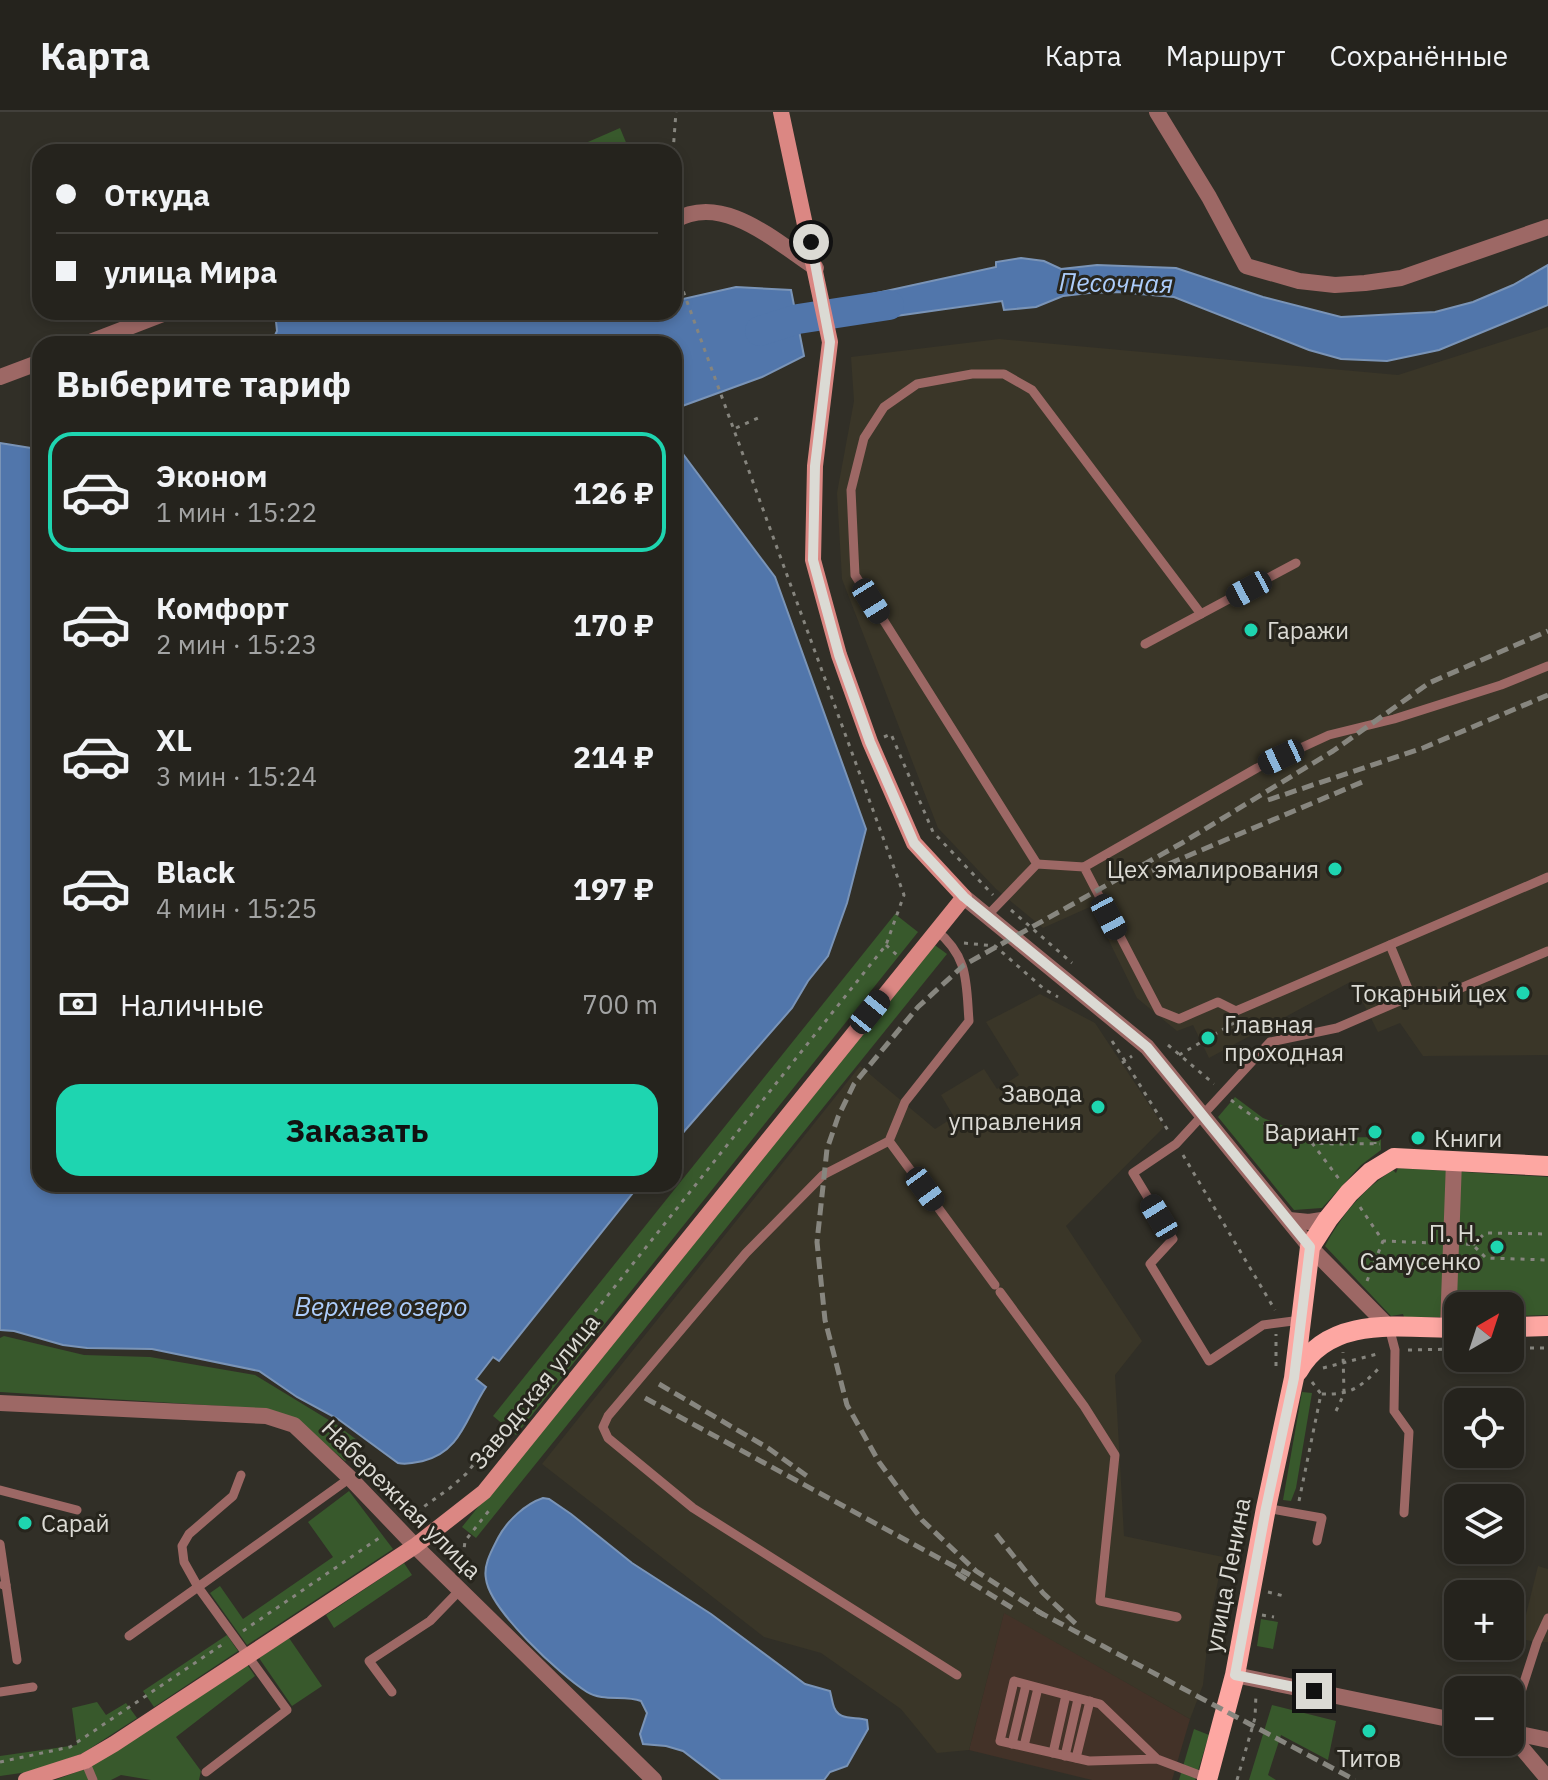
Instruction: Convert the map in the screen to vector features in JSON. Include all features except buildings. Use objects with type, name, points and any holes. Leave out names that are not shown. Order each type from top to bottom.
[{"type":"main road","points":[[781,112],[830,342],[815,466],[813,560],[839,655],[870,742],[914,843],[964,897]]},
{"type":"main road","name":"Заводская улица","points":[[26,1780],[85,1761],[415,1546],[484,1492],[964,897]]},
{"type":"main road","points":[[1310,1247],[1349,1193],[1390,1151],[1454,1161],[1548,1166]]},
{"type":"main road","name":"улица Ленина","points":[[1207,1779],[1235,1675],[1266,1508],[1303,1380],[1301,1320],[1310,1247]]},
{"type":"main road","points":[[1524,1327],[1548,1326]]},
{"type":"main road","points":[[1303,1380],[1307,1355],[1324,1340],[1346,1332],[1389,1327],[1444,1328]]},
{"type":"street","points":[[1157,112],[1209,197],[1246,266],[1299,281],[1335,285],[1365,283],[1401,278],[1548,227]]},
{"type":"street","points":[[682,218],[696,213],[717,212],[742,220],[816,268]]},
{"type":"street","points":[[106,336],[147,320]]},
{"type":"street","points":[[0,377],[32,365]]},
{"type":"street","points":[[964,897],[1147,1047],[1310,1247],[1389,1327]]},
{"type":"street","points":[[1453,1292],[1454,1161]]},
{"type":"street","points":[[1289,1220],[1309,1222],[1328,1219]]},
{"type":"street","name":"Набережная улица","points":[[0,1403],[266,1416],[294,1425],[654,1780]]},
{"type":"street","points":[[1235,1675],[1444,1718]]},
{"type":"street","points":[[1524,1734],[1548,1740]]},
{"type":"street","points":[[1524,1748],[1548,1779]]},
{"type":"lane","points":[[1037,864],[855,575],[851,490],[864,438],[884,407],[917,384],[972,374],[1004,374],[1032,390],[1201,614]]},
{"type":"lane","points":[[1145,644],[1296,563]]},
{"type":"lane","points":[[987,916],[1037,864],[1084,867],[1257,768],[1329,735],[1394,719],[1501,685],[1548,666]]},
{"type":"lane","points":[[1084,867],[1159,1011],[1179,1019],[1218,1002],[1236,1011],[1548,877]]},
{"type":"lane","points":[[936,930],[950,941],[964,965],[969,1021],[905,1102],[889,1141],[823,1175],[746,1253],[608,1416],[603,1427],[608,1438],[693,1508],[957,1675]]},
{"type":"lane","points":[[1390,945],[1411,996]]},
{"type":"lane","points":[[1301,1320],[1263,1325],[1209,1361],[1150,1264],[1173,1239],[1133,1173],[1176,1144],[1270,1042],[1337,1028],[1411,996],[1449,993],[1548,951]]},
{"type":"lane","points":[[889,1141],[1084,1406],[1115,1455],[1100,1601],[1177,1617]]},
{"type":"lane","points":[[1389,1327],[1395,1350],[1394,1411],[1409,1432],[1404,1513]]},
{"type":"lane","points":[[206,1772],[287,1710],[198,1587],[184,1562],[182,1546],[189,1534],[233,1496],[241,1475]]},
{"type":"lane","points":[[129,1636],[350,1478]]},
{"type":"lane","points":[[0,1490],[77,1510]]},
{"type":"lane","points":[[1266,1508],[1322,1518],[1317,1541]]},
{"type":"lane","points":[[0,1544],[3,1585],[17,1660]]},
{"type":"lane","points":[[392,1692],[369,1661],[430,1621],[459,1591]]},
{"type":"lane","points":[[1524,1684],[1548,1618]]},
{"type":"lane","points":[[1157,1759],[1089,1761],[1000,1741],[1014,1681],[1100,1704],[1157,1759],[1207,1779]]},
{"type":"lane","points":[[0,1692],[33,1687]]},
{"type":"lane","points":[[1024,1746],[1038,1688]]},
{"type":"lane","points":[[1053,1753],[1066,1695]]},
{"type":"lane","points":[[1065,1756],[1078,1699]]},
{"type":"lane","points":[[1076,1758],[1090,1701]]},
{"type":"lane","points":[[85,1761],[93,1780]]},
{"type":"path","points":[[674,144],[676,112]]},
{"type":"path","points":[[0,1762],[70,1747],[396,1526],[466,1474],[886,945],[904,895],[682,289]]},
{"type":"path","points":[[734,429],[758,418]]},
{"type":"path","points":[[852,749],[891,734],[933,832],[993,895]]},
{"type":"path","points":[[1005,905],[1076,966]]},
{"type":"path","points":[[950,941],[995,946],[1044,989],[1057,996]]},
{"type":"path","points":[[1179,1055],[1234,1025],[1236,1011]]},
{"type":"path","points":[[1123,1062],[1160,1038],[1248,1114],[1269,1126],[1312,1143],[1375,1144],[1390,1151]]},
{"type":"path","points":[[1111,1039],[1275,1310],[1275,1373],[1303,1380],[1321,1394]]},
{"type":"path","points":[[1375,1132],[1375,1144]]},
{"type":"path","points":[[1312,1143],[1383,1241],[1443,1244]]},
{"type":"path","points":[[1473,1245],[1485,1233],[1548,1234]]},
{"type":"path","points":[[1458,1244],[1473,1245],[1486,1258],[1548,1260]]},
{"type":"path","points":[[1524,1348],[1548,1348]]},
{"type":"path","points":[[1303,1380],[1324,1367],[1395,1350],[1444,1350]]},
{"type":"path","points":[[1429,1358],[1430,1350]]},
{"type":"path","points":[[459,1591],[465,1541],[495,1504]]},
{"type":"path","points":[[1266,1592],[1284,1596]]},
{"type":"path","points":[[1262,1615],[1274,1617]]},
{"type":"path","points":[[1237,1780],[1255,1718]]},
{"type":"shaded area","points":[[1548,327],[1548,1055],[1423,1056],[1400,1023],[1378,1032],[1352,981],[1209,1058],[1193,1025],[1177,1031],[1137,998],[1092,906],[1043,928],[996,889],[938,828],[842,579],[837,493],[854,401],[851,357],[999,339],[1398,375]]},
{"type":"shaded area","points":[[1040,994],[1095,1023],[1164,1127],[1066,1226],[1142,1341],[1115,1375],[1124,1536],[1223,1557],[1210,1619],[1203,1685],[1190,1719],[1004,1613],[969,1750],[937,1753],[901,1709],[821,1653],[764,1637],[542,1464],[860,1066],[935,1129],[954,1117],[941,1095],[984,1069],[997,1089],[1019,1075],[986,1022]]},
{"type":"shaded area","points":[[1538,1566],[1548,1569],[1548,1642],[1524,1640],[1524,1623]]},
{"type":"shaded area","points":[[1004,1612],[1190,1719],[1172,1780],[1092,1780],[969,1750]]},
{"type":"green space","points":[[620,128],[627,144],[583,144]]},
{"type":"green space","points":[[895,914],[918,932],[516,1435],[493,1416],[672,1192],[682,1192],[682,1180]]},
{"type":"green space","points":[[932,943],[947,954],[476,1538],[462,1527]]},
{"type":"green space","points":[[1235,1097],[1263,1118],[1314,1138],[1381,1137],[1381,1150],[1361,1165],[1322,1208],[1294,1210],[1218,1117]]},
{"type":"green space","points":[[1398,1168],[1548,1177],[1548,1315],[1524,1316],[1524,1292],[1444,1292],[1444,1317],[1391,1316],[1325,1246],[1346,1213],[1363,1194],[1393,1170],[1396,1173]]},
{"type":"green space","points":[[4,1336],[84,1355],[150,1357],[255,1375],[361,1443],[356,1453],[345,1461],[296,1420],[267,1409],[0,1392],[0,1338]]},
{"type":"green space","points":[[1302,1392],[1312,1393],[1296,1488],[1291,1501],[1283,1500]]},
{"type":"green space","points":[[349,1491],[393,1549],[247,1645],[210,1593],[220,1586],[243,1619],[333,1557],[308,1522]]},
{"type":"green space","points":[[404,1563],[412,1575],[334,1628],[326,1615]]},
{"type":"green space","points":[[1261,1619],[1278,1622],[1273,1649],[1257,1646]]},
{"type":"green space","points":[[227,1635],[238,1651],[154,1707],[143,1691]]},
{"type":"green space","points":[[289,1638],[322,1686],[292,1706],[259,1658]]},
{"type":"green space","points":[[246,1663],[255,1676],[176,1737],[201,1771],[199,1780],[151,1780],[121,1775],[111,1780],[55,1780],[90,1767]]},
{"type":"green space","points":[[97,1702],[106,1715],[126,1703],[137,1718],[83,1753],[35,1771],[0,1776],[0,1756],[77,1745],[72,1708]]},
{"type":"green space","points":[[1272,1705],[1336,1721],[1328,1760],[1281,1735],[1268,1775],[1276,1780],[1249,1780]]},
{"type":"green space","points":[[1194,1729],[1209,1735],[1195,1780],[1179,1780]]},
{"type":"water","points":[[1021,258],[1044,261],[1061,269],[1097,265],[1176,268],[1263,297],[1341,317],[1435,312],[1473,302],[1513,285],[1548,265],[1548,305],[1439,350],[1387,361],[1341,359],[1309,350],[1174,297],[1117,292],[1063,296],[1036,307],[1004,310],[1002,301],[853,322],[849,299],[996,267],[996,262]]},
{"type":"water","points":[[736,287],[791,290],[804,356],[762,377],[682,406],[682,336],[275,336],[276,320],[682,320],[682,299]]},
{"type":"water","name":"Верхнее озеро","points":[[0,443],[32,448],[32,1192],[634,1192],[499,1361],[493,1357],[476,1379],[486,1387],[454,1442],[436,1456],[414,1463],[398,1463],[338,1419],[297,1397],[259,1371],[152,1349],[63,1345],[0,1330]]},
{"type":"water","points":[[682,453],[775,577],[866,829],[847,903],[828,956],[792,1008],[682,1134]]},
{"type":"water","points":[[543,1498],[571,1514],[632,1563],[711,1614],[805,1684],[830,1691],[838,1714],[867,1720],[868,1729],[847,1766],[830,1772],[824,1780],[721,1780],[683,1751],[643,1744],[640,1734],[647,1713],[641,1701],[593,1695],[560,1672],[513,1624],[490,1592],[485,1574],[491,1553],[506,1525],[523,1509]]},
{"type":"waterway","name":"Песочная","points":[[760,331],[798,319],[889,305]]},
{"type":"railway","points":[[1044,1615],[976,1571],[922,1520],[879,1462],[847,1405],[825,1320],[817,1242],[827,1149],[854,1084],[918,1007],[964,965],[1182,843],[1333,751],[1429,683],[1548,631]]},
{"type":"railway","points":[[1268,800],[1423,748],[1548,695]]},
{"type":"railway","points":[[1152,871],[1367,780]]},
{"type":"railway","points":[[659,1384],[768,1448],[811,1479]]},
{"type":"railway","points":[[645,1398],[970,1575]]},
{"type":"railway","points":[[996,1534],[1043,1593],[1076,1624]]},
{"type":"railway","points":[[956,1573],[1017,1611]]},
{"type":"railway","points":[[1037,1611],[1355,1780]]},
{"type":"place","name":"Гаражи","points":[[1251,630]]},
{"type":"place","name":"Цех эмалирования","points":[[1335,869]]},
{"type":"place","name":"Токарный цех","points":[[1523,993]]},
{"type":"place","name":"Главная проходная","points":[[1208,1038]]},
{"type":"place","name":"Завода управления","points":[[1098,1107]]},
{"type":"place","name":"Вариант","points":[[1375,1132]]},
{"type":"place","name":"Книги","points":[[1418,1138]]},
{"type":"place","name":"П. Н. Самусенко","points":[[1497,1247]]},
{"type":"place","name":"Сарай","points":[[25,1523]]},
{"type":"place","name":"Титов","points":[[1369,1731]]},
{"type":"route","points":[[811,242],[830,342],[815,466],[813,560],[839,655],[870,742],[914,843],[964,897],[1147,1047],[1310,1247],[1294,1378],[1235,1675],[1314,1691]]}]
